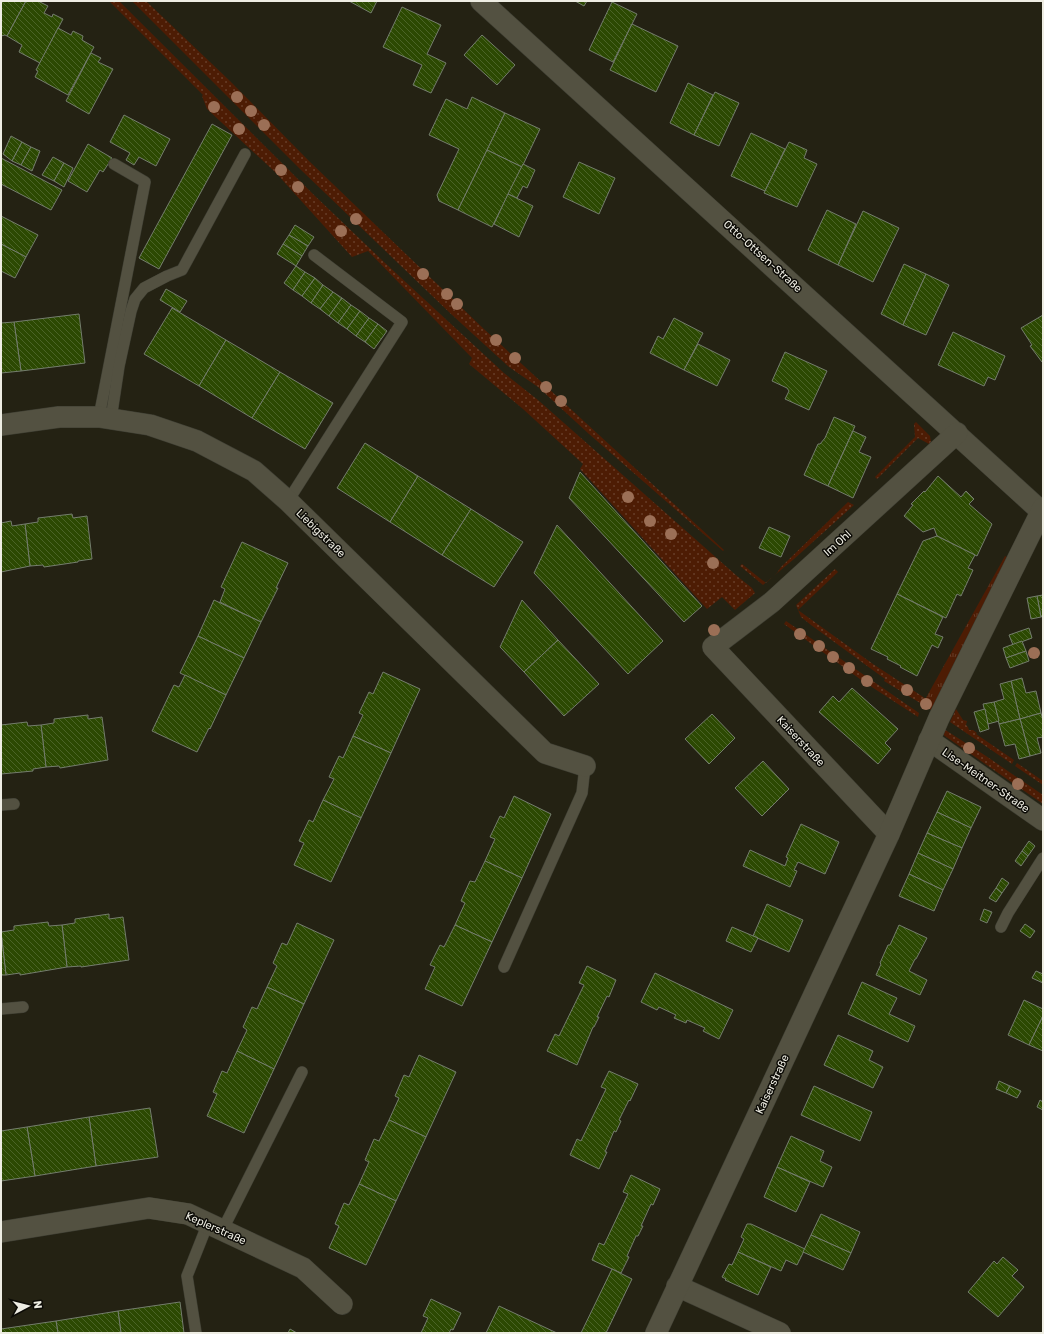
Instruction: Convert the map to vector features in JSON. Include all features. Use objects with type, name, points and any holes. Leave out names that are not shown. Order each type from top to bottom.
[{"type":"street","name":"Otto-Ottsen-Straße","points":[[481,1],[1042,510]]},
{"type":"street","name":"Liebigstraße","points":[[1,425],[59,417],[105,418],[150,425],[197,440],[254,471],[288,501],[545,753],[585,766]]},
{"type":"street","name":"Im Ohl","points":[[713,647],[772,602],[957,433]]},
{"type":"street","name":"Kaiserstraße","points":[[656,1333],[889,834],[939,718],[1042,510]]},
{"type":"street","name":"Kaiserstraße","points":[[713,647],[889,834]]},
{"type":"street","name":"Lise-Meitner-Straße","points":[[929,740],[1043,820]]},
{"type":"street","name":"Keplerstraße","points":[[1,1232],[149,1208],[188,1214],[303,1268],[342,1304]]},
{"type":"street","points":[[677,1286],[780,1333]]},
{"type":"lane","points":[[105,418],[135,299],[144,288],[182,270],[245,154]]},
{"type":"lane","points":[[105,418],[144,182],[114,164]]},
{"type":"lane","points":[[288,501],[402,322],[314,255]]},
{"type":"lane","points":[[504,967],[582,793],[585,766]]},
{"type":"lane","points":[[1,806],[14,804]]},
{"type":"lane","points":[[1001,927],[1008,913],[1043,858]]},
{"type":"lane","points":[[1,1009],[22,1007]]},
{"type":"lane","points":[[196,1333],[187,1276],[302,1072]]},
{"type":"green space","points":[[109,1],[119,1],[314,195],[504,373],[538,400],[752,588],[755,593],[735,610],[722,597],[707,609],[580,469],[583,464],[523,409],[469,364],[472,358],[368,251],[352,257],[276,173],[207,109],[202,96],[203,95]]},
{"type":"green space","points":[[132,1],[146,1],[230,81],[309,161],[485,330],[724,550],[723,551],[589,434],[538,387],[509,367],[451,314],[300,169]]},
{"type":"green space","points":[[916,422],[930,436],[931,442],[929,444],[918,438],[877,479],[875,477],[915,437],[914,424]]},
{"type":"green space","points":[[848,502],[854,505],[777,572],[781,567]]},
{"type":"green space","points":[[1005,556],[1011,559],[935,712],[922,705]]},
{"type":"green space","points":[[742,564],[766,583],[763,585],[740,566]]},
{"type":"green space","points":[[835,569],[838,572],[798,610],[796,605]]},
{"type":"green space","points":[[798,610],[873,664],[937,706],[935,712],[884,681],[885,679],[801,617]]},
{"type":"green space","points":[[786,621],[919,713],[918,717],[864,682],[784,624]]},
{"type":"green space","points":[[956,709],[963,720],[967,721],[966,725],[969,730],[973,730],[977,733],[976,734],[1014,760],[1012,764],[950,722]]},
{"type":"green space","points":[[936,724],[1043,795],[1043,804],[942,734]]},
{"type":"green space","points":[[1017,763],[1043,781],[1043,785],[1015,766]]},
{"type":"building","points":[[1,1],[26,1],[7,36],[1,36]]},
{"type":"building","points":[[26,1],[38,1],[48,6],[44,13],[52,17],[53,14],[63,19],[40,63],[19,52],[22,45],[7,36]]},
{"type":"building","points":[[349,1],[377,1],[371,13]]},
{"type":"building","points":[[575,1],[587,1],[584,6]]},
{"type":"building","points":[[612,2],[637,14],[613,62],[589,50]]},
{"type":"building","points":[[402,7],[441,25],[427,54],[446,63],[431,93],[413,85],[422,65],[383,47]]},
{"type":"building","points":[[632,24],[678,46],[656,92],[610,70]]},
{"type":"building","points":[[58,28],[71,35],[73,31],[83,36],[82,40],[94,47],[68,95],[35,77],[38,71],[36,70]]},
{"type":"building","points":[[482,35],[515,65],[497,85],[464,55]]},
{"type":"building","points":[[91,53],[101,58],[98,62],[113,69],[89,114],[66,101]]},
{"type":"building","points":[[688,83],[713,95],[694,135],[670,123]]},
{"type":"building","points":[[715,92],[739,103],[719,146],[694,135]]},
{"type":"building","points":[[472,97],[505,113],[458,210],[439,201],[437,195],[459,149],[429,135],[446,99],[467,109]]},
{"type":"building","points":[[505,113],[540,129],[522,167],[487,150]]},
{"type":"building","points":[[124,115],[170,139],[156,166],[139,157],[134,165],[126,160],[130,153],[110,142]]},
{"type":"building","points":[[212,124],[232,135],[159,269],[139,258]]},
{"type":"building","points":[[751,133],[785,149],[765,191],[731,176]]},
{"type":"building","points":[[11,136],[22,142],[12,161],[3,154]]},
{"type":"building","points":[[22,142],[31,147],[21,165],[12,161]]},
{"type":"building","points":[[789,142],[807,150],[804,158],[817,164],[797,207],[764,193]]},
{"type":"building","points":[[88,144],[112,158],[103,172],[100,170],[87,192],[68,181]]},
{"type":"building","points":[[31,147],[40,151],[32,171],[21,165]]},
{"type":"building","points":[[487,150],[522,167],[492,227],[458,210]]},
{"type":"building","points":[[53,157],[64,163],[54,181],[42,175]]},
{"type":"building","points":[[1,158],[62,190],[51,210],[1,184]]},
{"type":"building","points":[[579,162],[615,178],[599,214],[563,197]]},
{"type":"building","points":[[64,163],[73,168],[64,187],[54,181]]},
{"type":"building","points":[[523,164],[535,170],[527,188],[523,186],[517,198],[508,194]]},
{"type":"building","points":[[508,194],[533,206],[519,237],[494,224]]},
{"type":"building","points":[[827,210],[856,224],[838,265],[808,250]]},
{"type":"building","points":[[863,211],[899,228],[873,282],[838,265]]},
{"type":"building","points":[[1,216],[38,235],[26,257],[1,244]]},
{"type":"building","points":[[295,225],[314,237],[308,246],[289,235]]},
{"type":"building","points":[[289,235],[308,246],[302,256],[283,244]]},
{"type":"building","points":[[1,244],[26,257],[15,278],[1,271]]},
{"type":"building","points":[[283,244],[302,256],[296,266],[277,254]]},
{"type":"building","points":[[904,264],[926,274],[903,325],[881,314]]},
{"type":"building","points":[[296,266],[305,272],[293,290],[284,283]]},
{"type":"building","points":[[305,272],[315,278],[302,296],[293,290]]},
{"type":"building","points":[[926,274],[949,285],[926,335],[903,325]]},
{"type":"building","points":[[315,278],[323,285],[311,303],[302,296]]},
{"type":"building","points":[[323,285],[333,292],[320,309],[311,303]]},
{"type":"building","points":[[166,289],[187,301],[180,312],[160,300]]},
{"type":"building","points":[[333,292],[342,298],[329,316],[320,309]]},
{"type":"building","points":[[342,298],[351,305],[338,323],[329,316]]},
{"type":"building","points":[[351,305],[360,311],[347,329],[338,323]]},
{"type":"building","points":[[172,308],[226,340],[199,386],[144,354]]},
{"type":"building","points":[[360,311],[369,318],[356,336],[347,329]]},
{"type":"building","points":[[79,314],[85,363],[21,371],[14,322]]},
{"type":"building","points":[[1043,315],[1042,362],[1030,346],[1032,345],[1021,328]]},
{"type":"building","points":[[369,318],[378,324],[365,342],[356,336]]},
{"type":"building","points":[[674,318],[703,333],[684,370],[650,353],[658,336],[663,339]]},
{"type":"building","points":[[14,322],[21,371],[1,373],[1,323]]},
{"type":"building","points":[[378,324],[387,331],[374,349],[365,342]]},
{"type":"building","points":[[953,332],[1005,356],[995,380],[988,377],[984,386],[938,365]]},
{"type":"building","points":[[226,340],[280,372],[252,418],[199,386]]},
{"type":"building","points":[[698,344],[730,360],[717,386],[684,370]]},
{"type":"building","points":[[785,352],[827,371],[809,410],[785,399],[789,391],[787,388],[772,381]]},
{"type":"building","points":[[280,372],[333,403],[305,449],[252,418]]},
{"type":"building","points":[[834,417],[855,426],[828,486],[804,475],[818,444],[820,444],[825,438]]},
{"type":"building","points":[[853,431],[866,437],[859,452],[871,457],[853,498],[828,486]]},
{"type":"building","points":[[365,443],[418,476],[390,522],[337,488]]},
{"type":"building","points":[[580,472],[702,606],[684,622],[569,498]]},
{"type":"building","points":[[418,476],[471,509],[442,555],[390,522]]},
{"type":"building","points":[[938,476],[961,497],[966,491],[974,499],[969,504],[992,524],[977,556],[937,536],[934,528],[923,532],[904,516],[913,505],[911,504],[924,491],[925,492]]},
{"type":"building","points":[[471,509],[523,542],[494,587],[442,555]]},
{"type":"building","points":[[72,514],[73,518],[87,516],[92,559],[44,567],[43,565],[30,566],[25,524],[38,522],[38,518]]},
{"type":"building","points":[[11,521],[12,526],[25,524],[30,566],[1,572],[1,523]]},
{"type":"building","points":[[557,525],[663,641],[628,674],[534,573]]},
{"type":"building","points":[[769,527],[790,536],[781,557],[759,548]]},
{"type":"building","points":[[937,536],[975,555],[968,568],[973,570],[961,596],[957,594],[946,618],[897,594],[923,541]]},
{"type":"building","points":[[242,542],[288,563],[276,588],[278,588],[261,622],[220,602],[225,589],[221,587]]},
{"type":"building","points":[[897,594],[943,617],[935,634],[943,637],[938,648],[932,645],[917,676],[887,659],[888,657],[871,649]]},
{"type":"building","points":[[1043,595],[1043,616],[1041,617],[1037,596]]},
{"type":"building","points":[[1037,596],[1041,617],[1031,619],[1027,598]]},
{"type":"building","points":[[214,600],[261,622],[244,658],[198,636]]},
{"type":"building","points":[[522,600],[558,640],[524,672],[500,647]]},
{"type":"building","points":[[1029,628],[1032,638],[1013,645],[1009,635]]},
{"type":"building","points":[[198,636],[244,658],[226,695],[180,673]]},
{"type":"building","points":[[558,640],[599,684],[564,716],[524,672]]},
{"type":"building","points":[[1022,641],[1026,651],[1006,658],[1003,648]]},
{"type":"building","points":[[1026,651],[1029,661],[1010,668],[1006,658]]},
{"type":"building","points":[[383,672],[420,689],[391,753],[353,736],[363,715],[359,713],[369,692],[373,694]]},
{"type":"building","points":[[185,675],[226,695],[197,752],[152,731],[174,685],[179,687]]},
{"type":"building","points":[[1022,678],[1026,693],[1036,691],[1041,713],[1020,719],[1011,681]]},
{"type":"building","points":[[1011,681],[1020,719],[999,724],[994,702],[1004,699],[1000,684]]},
{"type":"building","points":[[852,688],[898,729],[885,743],[891,749],[878,764],[819,712],[833,696],[839,702]]},
{"type":"building","points":[[994,702],[999,721],[988,724],[983,704]]},
{"type":"building","points":[[985,709],[989,729],[980,732],[974,712]]},
{"type":"building","points":[[1041,713],[1043,720],[1043,737],[1037,738],[1041,753],[1030,756],[1020,719]]},
{"type":"building","points":[[712,714],[735,738],[709,764],[685,739]]},
{"type":"building","points":[[88,715],[88,719],[102,717],[108,760],[60,768],[59,766],[46,767],[41,725],[54,723],[54,719]]},
{"type":"building","points":[[1020,719],[1030,756],[1019,759],[1015,744],[1005,746],[999,724]]},
{"type":"building","points":[[27,722],[28,726],[41,725],[46,767],[33,769],[33,771],[1,774],[1,725]]},
{"type":"building","points":[[353,736],[391,753],[361,818],[323,800],[334,779],[329,777],[339,756],[343,758]]},
{"type":"building","points":[[763,761],[789,789],[762,816],[735,788]]},
{"type":"building","points":[[947,791],[981,807],[971,828],[937,812]]},
{"type":"building","points":[[514,796],[551,814],[522,878],[485,861],[495,839],[490,837],[500,816],[504,818]]},
{"type":"building","points":[[323,800],[361,818],[331,882],[294,865],[304,843],[299,841],[309,820],[313,822]]},
{"type":"building","points":[[937,812],[971,828],[962,848],[927,833]]},
{"type":"building","points":[[801,824],[839,842],[825,874],[798,862],[794,870],[797,871],[790,887],[743,866],[750,850],[785,866],[788,858],[786,857]]},
{"type":"building","points":[[927,833],[962,848],[953,869],[918,853]]},
{"type":"building","points":[[1029,841],[1035,846],[1028,856],[1022,851]]},
{"type":"building","points":[[1022,851],[1028,856],[1021,866],[1015,861]]},
{"type":"building","points":[[918,853],[953,869],[943,890],[909,874]]},
{"type":"building","points":[[485,861],[522,878],[492,942],[455,925],[465,903],[461,901],[470,881],[475,882]]},
{"type":"building","points":[[909,874],[943,890],[934,911],[899,896]]},
{"type":"building","points":[[1002,878],[1009,883],[1002,893],[996,888]]},
{"type":"building","points":[[996,888],[1002,893],[996,902],[989,898]]},
{"type":"building","points":[[767,904],[803,920],[789,952],[753,936]]},
{"type":"building","points":[[984,909],[992,912],[987,923],[980,920]]},
{"type":"building","points":[[109,914],[109,919],[123,917],[129,960],[81,967],[67,967],[62,925],[75,923],[75,919]]},
{"type":"building","points":[[48,922],[49,926],[62,925],[67,967],[20,975],[20,973],[6,975],[1,932],[14,930],[14,926]]},
{"type":"building","points":[[297,923],[334,940],[304,1004],[267,987],[277,966],[273,963],[282,943],[287,945]]},
{"type":"building","points":[[1025,924],[1035,931],[1030,938],[1020,931]]},
{"type":"building","points":[[455,925],[492,942],[462,1006],[425,989],[435,967],[430,965],[440,945],[444,947]]},
{"type":"building","points":[[899,925],[927,938],[909,971],[927,980],[920,995],[876,975],[888,945],[890,945]]},
{"type":"building","points":[[732,927],[758,938],[751,952],[726,941]]},
{"type":"building","points":[[1,932],[6,975],[1,975]]},
{"type":"building","points":[[587,966],[616,980],[609,997],[607,996],[597,1017],[599,1017],[593,1027],[577,1065],[547,1051],[555,1034],[559,1036],[584,985],[579,983]]},
{"type":"building","points":[[1036,971],[1043,974],[1043,983],[1032,978]]},
{"type":"building","points":[[655,973],[733,1010],[719,1039],[703,1031],[705,1028],[687,1020],[686,1023],[674,1018],[676,1015],[659,1007],[657,1010],[641,1002]]},
{"type":"building","points":[[862,982],[897,998],[889,1014],[915,1026],[908,1042],[848,1014]]},
{"type":"building","points":[[267,987],[304,1004],[274,1069],[237,1051],[247,1030],[243,1027],[252,1007],[257,1009]]},
{"type":"building","points":[[1024,1000],[1043,1009],[1043,1016],[1029,1045],[1008,1035]]},
{"type":"building","points":[[1043,1016],[1043,1051],[1029,1045]]},
{"type":"building","points":[[838,1035],[873,1051],[869,1060],[883,1067],[873,1088],[824,1065]]},
{"type":"building","points":[[237,1051],[274,1069],[244,1133],[207,1116],[217,1094],[213,1092],[222,1071],[227,1073]]},
{"type":"building","points":[[419,1055],[456,1072],[426,1137],[389,1120],[399,1098],[395,1096],[404,1075],[409,1077]]},
{"type":"building","points":[[609,1071],[638,1084],[619,1120],[621,1121],[616,1132],[614,1131],[599,1169],[570,1155],[577,1139],[581,1141],[606,1089],[601,1087]]},
{"type":"building","points":[[999,1081],[1010,1086],[1006,1093],[996,1089]]},
{"type":"building","points":[[814,1086],[872,1112],[860,1141],[801,1115]]},
{"type":"building","points":[[1010,1086],[1021,1091],[1017,1098],[1006,1093]]},
{"type":"building","points":[[1040,1100],[1043,1102],[1043,1110],[1037,1107]]},
{"type":"building","points":[[150,1108],[158,1157],[96,1166],[89,1117]]},
{"type":"building","points":[[89,1117],[96,1166],[35,1176],[27,1127]]},
{"type":"building","points":[[389,1120],[426,1137],[396,1201],[359,1184],[369,1162],[365,1160],[374,1139],[379,1141]]},
{"type":"building","points":[[27,1127],[35,1176],[1,1181],[1,1131]]},
{"type":"building","points":[[791,1136],[824,1151],[820,1161],[832,1167],[823,1187],[777,1167]]},
{"type":"building","points":[[777,1167],[810,1182],[796,1212],[764,1197]]},
{"type":"building","points":[[631,1175],[660,1189],[653,1205],[651,1204],[638,1236],[636,1236],[627,1256],[629,1257],[621,1273],[592,1260],[599,1243],[604,1245],[628,1194],[623,1192]]},
{"type":"building","points":[[359,1184],[396,1201],[366,1265],[329,1248],[339,1226],[335,1224],[344,1203],[349,1205]]},
{"type":"building","points":[[821,1214],[860,1232],[851,1253],[811,1235]]},
{"type":"building","points":[[747,1224],[751,1224],[805,1249],[797,1265],[786,1260],[781,1271],[738,1252],[744,1239],[741,1237]]},
{"type":"building","points":[[811,1235],[851,1253],[843,1270],[803,1252]]},
{"type":"building","points":[[738,1252],[771,1267],[758,1295],[725,1280],[726,1279],[722,1277],[729,1264],[732,1265]]},
{"type":"building","points":[[1003,1257],[1018,1270],[1012,1276],[1024,1287],[998,1317],[968,1292],[994,1261],[997,1264]]},
{"type":"building","points":[[612,1269],[632,1279],[606,1333],[581,1333]]},
{"type":"building","points":[[431,1299],[461,1313],[453,1330],[451,1329],[449,1333],[421,1333],[428,1318],[423,1316]]},
{"type":"building","points":[[180,1302],[184,1333],[121,1333],[118,1311]]},
{"type":"building","points":[[499,1306],[557,1333],[486,1333]]},
{"type":"building","points":[[118,1311],[121,1333],[58,1333],[56,1321]]},
{"type":"building","points":[[56,1321],[58,1333],[1,1333],[1,1329]]},
{"type":"building","points":[[290,1329],[297,1333],[288,1333]]}]
